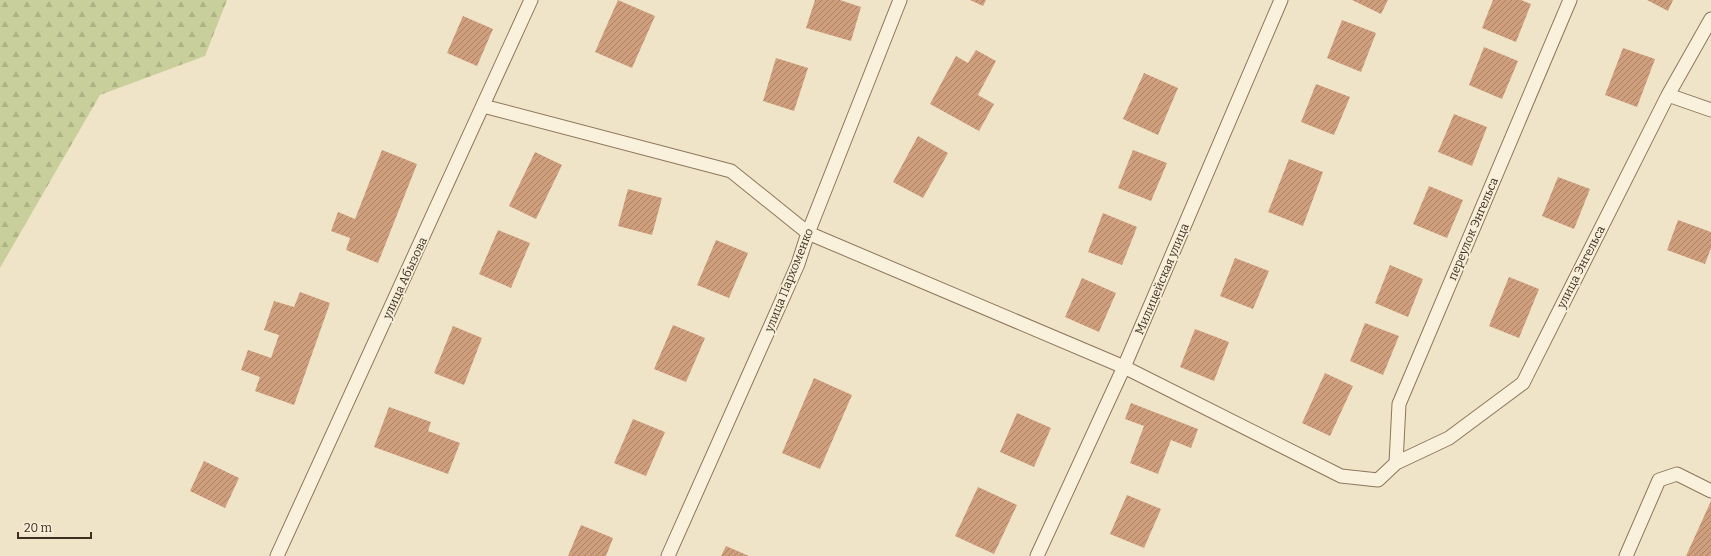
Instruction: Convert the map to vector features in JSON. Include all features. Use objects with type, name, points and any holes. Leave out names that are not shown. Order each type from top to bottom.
[{"type":"lane","name":"улица Абызова","points":[[277,556],[531,0]]},
{"type":"lane","name":"улица Пархоменко","points":[[668,556],[798,264],[808,233],[900,0]]},
{"type":"lane","name":"Милицейская улица","points":[[1037,556],[1124,367],[1281,0]]},
{"type":"lane","name":"переулок Энгельса","points":[[1396,463],[1399,404],[1570,0]]},
{"type":"lane","name":"улица Энгельса","points":[[483,106],[731,171],[808,233],[1124,367],[1341,476],[1378,480],[1396,463],[1449,438],[1523,383],[1668,95],[1711,19]]},
{"type":"lane","points":[[1668,95],[1711,110]]},
{"type":"lane","points":[[1626,556],[1659,480],[1677,474],[1711,491]]},
{"type":"green space","points":[[0,0],[227,0],[205,56],[100,95],[0,268]]},
{"type":"building","points":[[618,0],[655,16],[632,68],[595,52]]},
{"type":"building","points":[[815,0],[840,0],[861,7],[851,41],[806,28]]},
{"type":"building","points":[[970,0],[986,0],[983,6]]},
{"type":"building","points":[[1352,0],[1388,0],[1381,14]]},
{"type":"building","points":[[1493,0],[1521,0],[1531,4],[1516,42],[1482,28]]},
{"type":"building","points":[[1647,0],[1673,0],[1668,11]]},
{"type":"building","points":[[463,16],[493,29],[477,66],[447,53]]},
{"type":"building","points":[[1342,20],[1376,33],[1361,72],[1327,58]]},
{"type":"building","points":[[1484,47],[1518,61],[1502,99],[1469,85]]},
{"type":"building","points":[[1623,48],[1655,59],[1637,107],[1605,95]]},
{"type":"building","points":[[976,50],[996,61],[978,95],[994,104],[979,131],[930,104],[956,56],[968,63]]},
{"type":"building","points":[[776,58],[808,68],[794,111],[763,101]]},
{"type":"building","points":[[1144,73],[1178,88],[1158,135],[1123,119]]},
{"type":"building","points":[[1316,84],[1350,97],[1334,135],[1301,122]]},
{"type":"building","points":[[1454,114],[1487,127],[1472,166],[1438,152]]},
{"type":"building","points":[[918,136],[948,153],[923,198],[893,182]]},
{"type":"building","points":[[382,150],[417,164],[378,263],[346,250],[350,238],[331,231],[338,212],[355,219]]},
{"type":"building","points":[[1133,150],[1167,163],[1151,201],[1118,188]]},
{"type":"building","points":[[535,152],[562,165],[536,219],[509,206]]},
{"type":"building","points":[[1289,159],[1323,172],[1303,226],[1268,212]]},
{"type":"building","points":[[1558,177],[1590,189],[1574,229],[1542,216]]},
{"type":"building","points":[[1429,186],[1463,200],[1447,238],[1413,224]]},
{"type":"building","points":[[628,189],[662,198],[652,235],[618,226]]},
{"type":"building","points":[[1103,213],[1137,227],[1122,265],[1088,252]]},
{"type":"building","points":[[1678,220],[1711,232],[1711,248],[1705,264],[1667,250]]},
{"type":"building","points":[[498,230],[530,243],[511,288],[479,274]]},
{"type":"building","points":[[716,240],[748,253],[729,298],[697,285]]},
{"type":"building","points":[[1235,258],[1269,271],[1253,309],[1220,296]]},
{"type":"building","points":[[1390,265],[1423,279],[1408,317],[1375,303]]},
{"type":"building","points":[[1509,277],[1539,289],[1519,338],[1489,326]]},
{"type":"building","points":[[1082,278],[1116,293],[1099,332],[1065,317]]},
{"type":"building","points":[[300,292],[330,303],[294,405],[255,391],[260,377],[241,370],[248,350],[271,358],[279,335],[264,330],[274,301],[294,307]]},
{"type":"building","points":[[1365,323],[1399,336],[1383,375],[1350,361]]},
{"type":"building","points":[[673,325],[705,338],[686,382],[654,369]]},
{"type":"building","points":[[453,326],[482,338],[464,385],[434,373]]},
{"type":"building","points":[[1195,329],[1229,342],[1214,381],[1180,367]]},
{"type":"building","points":[[1325,373],[1353,386],[1330,436],[1302,423]]},
{"type":"building","points":[[814,378],[852,395],[820,469],[782,453]]},
{"type":"building","points":[[1131,403],[1198,429],[1191,448],[1171,440],[1158,474],[1130,463],[1144,426],[1125,419]]},
{"type":"building","points":[[389,407],[431,422],[428,431],[460,443],[448,474],[374,447]]},
{"type":"building","points":[[1017,413],[1051,428],[1034,467],[1000,452]]},
{"type":"building","points":[[633,419],[665,432],[646,476],[614,463]]},
{"type":"building","points":[[204,461],[239,478],[225,508],[190,491]]},
{"type":"building","points":[[978,487],[1017,505],[994,554],[955,536]]},
{"type":"building","points":[[1127,495],[1161,509],[1144,548],[1110,534]]},
{"type":"building","points":[[1711,501],[1711,556],[1686,556]]},
{"type":"building","points":[[581,525],[613,538],[606,556],[568,556]]},
{"type":"building","points":[[726,546],[749,556],[721,556]]}]
